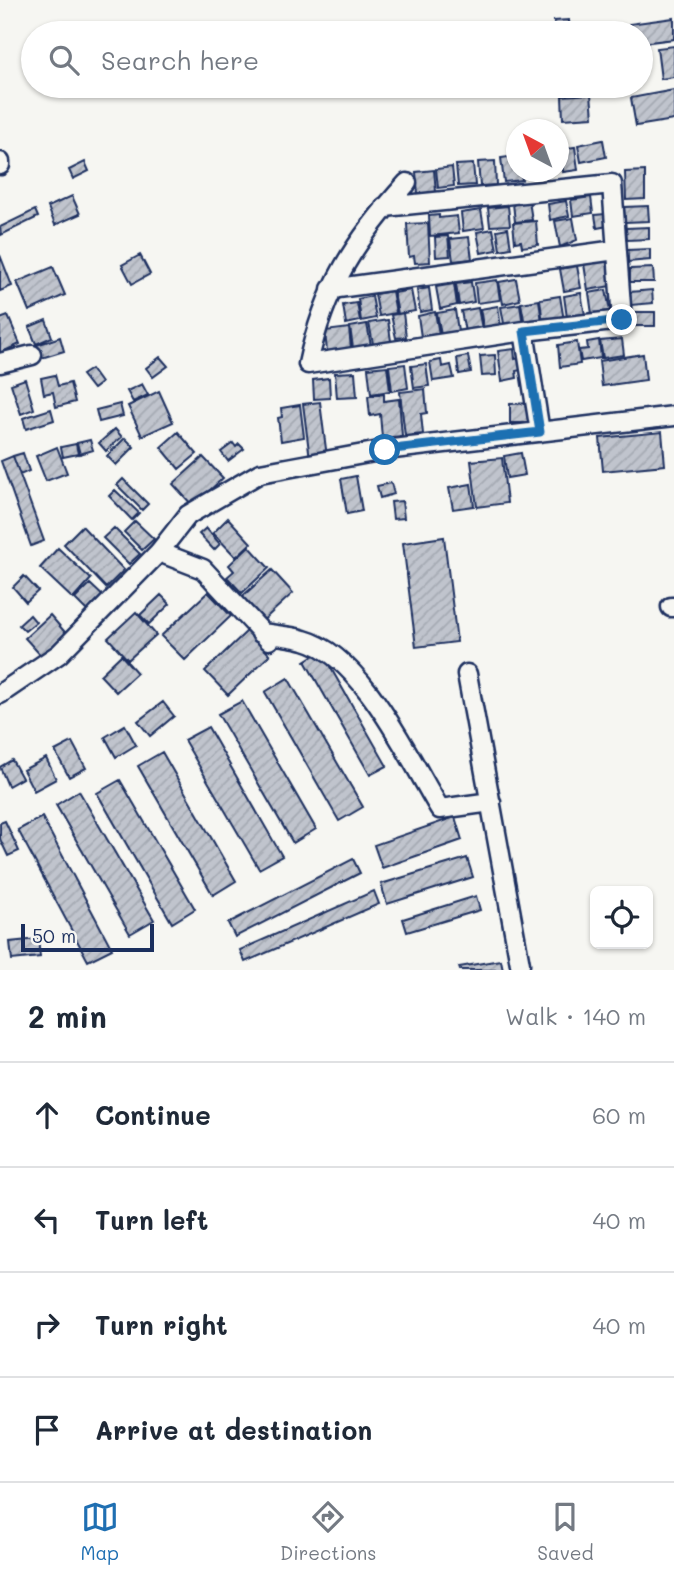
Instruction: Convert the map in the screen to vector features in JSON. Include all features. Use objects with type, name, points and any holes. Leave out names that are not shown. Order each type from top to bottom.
[{"type":"street","points":[[385,207],[612,184],[622,320],[524,331],[308,364],[315,330],[331,289],[367,228],[385,207],[407,183]]},
{"type":"street","points":[[331,289],[616,250]]},
{"type":"street","points":[[524,331],[540,432]]},
{"type":"street","points":[[0,363],[32,355]]},
{"type":"street","points":[[0,694],[59,654],[159,552],[188,515],[260,473],[385,450],[674,416]]},
{"type":"street","points":[[159,552],[203,569],[276,647]]},
{"type":"street","points":[[261,633],[306,640],[339,659],[371,696],[440,809],[491,802]]},
{"type":"street","points":[[467,674],[520,964]]},
{"type":"building","points":[[674,18],[674,39],[653,42],[652,21]]},
{"type":"building","points":[[674,46],[674,77],[661,79],[657,48]]},
{"type":"building","points":[[674,90],[674,120],[636,126],[631,98],[653,98],[653,94]]},
{"type":"building","points":[[562,98],[591,98],[593,117],[563,119]]},
{"type":"building","points":[[603,140],[606,157],[581,162],[578,145]]},
{"type":"building","points":[[575,147],[578,170],[569,171],[569,148]]},
{"type":"building","points":[[506,157],[506,182],[504,182],[501,158]]},
{"type":"building","points":[[495,161],[496,185],[480,186],[478,162]]},
{"type":"building","points":[[85,162],[89,171],[73,179],[69,170]]},
{"type":"building","points":[[473,164],[475,185],[458,186],[456,165]]},
{"type":"building","points":[[452,167],[454,186],[438,188],[436,169]]},
{"type":"building","points":[[434,170],[436,192],[418,194],[416,172]]},
{"type":"building","points":[[645,171],[645,199],[626,200],[625,172]]},
{"type":"building","points":[[72,196],[80,214],[55,225],[48,207]]},
{"type":"building","points":[[591,197],[593,213],[573,216],[571,200]]},
{"type":"building","points":[[529,201],[532,220],[515,222],[513,203]]},
{"type":"building","points":[[566,201],[569,216],[550,220],[548,204]]},
{"type":"building","points":[[508,206],[510,225],[490,226],[488,208]]},
{"type":"building","points":[[648,206],[649,221],[625,222],[624,207]]},
{"type":"building","points":[[35,210],[38,217],[1,235],[0,227]]},
{"type":"building","points":[[481,210],[484,228],[463,231],[461,213]]},
{"type":"building","points":[[605,214],[608,226],[597,228],[595,215]]},
{"type":"building","points":[[439,215],[439,218],[457,216],[459,233],[430,236],[429,216]]},
{"type":"building","points":[[573,218],[577,240],[560,247],[555,221]]},
{"type":"building","points":[[536,221],[538,245],[522,247],[521,241],[515,242],[513,223]]},
{"type":"building","points":[[428,223],[430,262],[415,263],[414,256],[409,257],[407,224]]},
{"type":"building","points":[[649,227],[649,239],[627,240],[626,228]]},
{"type":"building","points":[[508,228],[511,248],[500,250],[497,230]]},
{"type":"building","points":[[493,229],[497,250],[481,253],[477,232]]},
{"type":"building","points":[[448,236],[450,256],[436,257],[435,237]]},
{"type":"building","points":[[469,237],[472,259],[453,261],[450,239]]},
{"type":"building","points":[[650,249],[650,260],[628,262],[627,250]]},
{"type":"building","points":[[0,255],[12,286],[0,291]]},
{"type":"building","points":[[140,255],[150,274],[132,284],[122,265]]},
{"type":"building","points":[[607,261],[611,286],[588,290],[584,264]]},
{"type":"building","points":[[577,266],[581,288],[564,291],[560,269]]},
{"type":"building","points":[[53,267],[65,295],[29,311],[17,282]]},
{"type":"building","points":[[653,268],[654,282],[630,282],[630,269]]},
{"type":"building","points":[[516,279],[520,300],[503,304],[499,282]]},
{"type":"building","points":[[497,280],[500,300],[477,303],[475,283]]},
{"type":"building","points":[[471,282],[474,302],[459,305],[456,284]]},
{"type":"building","points":[[454,284],[457,305],[440,309],[436,287]]},
{"type":"building","points":[[429,288],[432,310],[420,312],[417,290]]},
{"type":"building","points":[[411,290],[415,311],[398,314],[394,293]]},
{"type":"building","points":[[606,290],[610,311],[592,314],[589,293]]},
{"type":"building","points":[[652,290],[653,303],[631,305],[630,292]]},
{"type":"building","points":[[392,291],[396,313],[379,316],[375,294]]},
{"type":"building","points":[[581,293],[585,315],[567,318],[564,296]]},
{"type":"building","points":[[372,296],[376,318],[361,321],[358,299]]},
{"type":"building","points":[[560,296],[564,321],[543,324],[540,299]]},
{"type":"building","points":[[539,300],[542,322],[525,325],[521,303]]},
{"type":"building","points":[[357,303],[360,321],[346,324],[343,305]]},
{"type":"building","points":[[520,304],[523,326],[505,329],[501,307]]},
{"type":"building","points":[[498,306],[501,328],[484,331],[480,309]]},
{"type":"building","points":[[478,308],[482,329],[465,332],[461,311]]},
{"type":"building","points":[[455,310],[458,331],[441,335],[437,313]]},
{"type":"building","points":[[435,312],[439,334],[421,337],[418,316]]},
{"type":"building","points":[[635,312],[655,312],[655,326],[635,326]]},
{"type":"building","points":[[403,313],[406,337],[396,338],[391,315]]},
{"type":"building","points":[[8,316],[20,344],[0,353],[0,319]]},
{"type":"building","points":[[46,320],[52,337],[36,344],[29,327]]},
{"type":"building","points":[[388,320],[391,341],[373,344],[369,323]]},
{"type":"building","points":[[367,324],[371,346],[353,348],[350,327]]},
{"type":"building","points":[[349,328],[351,349],[327,352],[325,331]]},
{"type":"building","points":[[60,337],[64,351],[38,359],[34,346]]},
{"type":"building","points":[[622,339],[624,355],[603,358],[600,341]]},
{"type":"building","points":[[599,340],[601,358],[581,361],[579,350],[588,349],[587,342]]},
{"type":"building","points":[[577,342],[580,364],[560,367],[558,345]]},
{"type":"building","points":[[514,349],[515,359],[520,358],[521,370],[516,371],[517,378],[502,381],[498,351]]},
{"type":"building","points":[[643,354],[646,380],[602,386],[599,361]]},
{"type":"building","points":[[495,355],[496,375],[482,376],[480,356]]},
{"type":"building","points":[[468,356],[471,372],[459,374],[457,358]]},
{"type":"building","points":[[160,357],[168,366],[153,377],[146,368]]},
{"type":"building","points":[[441,360],[442,367],[451,365],[454,378],[433,381],[430,362]]},
{"type":"building","points":[[405,364],[408,388],[392,391],[389,366]]},
{"type":"building","points":[[426,364],[429,386],[414,388],[411,366]]},
{"type":"building","points":[[387,366],[390,391],[371,394],[368,368]]},
{"type":"building","points":[[91,369],[101,383],[93,389],[82,375]]},
{"type":"building","points":[[355,372],[357,397],[337,398],[335,373]]},
{"type":"building","points":[[55,375],[58,386],[70,383],[75,402],[56,407],[53,392],[44,394],[41,378]]},
{"type":"building","points":[[329,378],[330,398],[314,399],[313,380]]},
{"type":"building","points":[[25,379],[34,409],[21,414],[11,384]]},
{"type":"building","points":[[142,384],[148,395],[133,402],[127,391]]},
{"type":"building","points":[[425,389],[427,413],[421,414],[423,434],[405,436],[400,392]]},
{"type":"building","points":[[159,391],[173,422],[142,436],[128,406]]},
{"type":"building","points":[[384,394],[384,401],[399,399],[402,436],[382,438],[380,414],[370,416],[368,396]]},
{"type":"building","points":[[320,402],[327,457],[310,459],[303,404]]},
{"type":"building","points":[[533,403],[533,423],[510,423],[510,404]]},
{"type":"building","points":[[120,404],[123,416],[99,422],[96,410]]},
{"type":"building","points":[[300,405],[304,437],[281,441],[278,418],[282,417],[281,408]]},
{"type":"building","points":[[51,409],[54,420],[26,429],[23,418]]},
{"type":"building","points":[[115,429],[122,437],[106,451],[99,443]]},
{"type":"building","points":[[178,432],[197,454],[179,469],[161,447]]},
{"type":"building","points":[[662,432],[665,465],[603,471],[600,438]]},
{"type":"building","points":[[125,438],[134,447],[116,465],[107,456]]},
{"type":"building","points":[[90,440],[93,450],[80,454],[77,443]]},
{"type":"building","points":[[233,443],[244,449],[228,461],[221,452]]},
{"type":"building","points":[[76,444],[78,454],[63,457],[61,447]]},
{"type":"building","points":[[57,447],[67,473],[46,481],[36,456]]},
{"type":"building","points":[[23,453],[29,471],[20,475],[13,456]]},
{"type":"building","points":[[521,453],[525,475],[507,478],[504,456]]},
{"type":"building","points":[[13,456],[44,541],[31,546],[1,461]]},
{"type":"building","points":[[203,457],[223,478],[193,506],[173,484]]},
{"type":"building","points":[[502,458],[507,503],[477,507],[471,461]]},
{"type":"building","points":[[356,476],[362,511],[347,514],[341,479]]},
{"type":"building","points":[[123,479],[148,504],[142,510],[117,485]]},
{"type":"building","points":[[391,483],[394,494],[380,498],[377,486]]},
{"type":"building","points":[[471,484],[474,506],[453,509],[449,488]]},
{"type":"building","points":[[115,490],[139,513],[132,520],[109,496]]},
{"type":"building","points":[[402,501],[404,518],[393,519],[391,502]]},
{"type":"building","points":[[228,518],[251,543],[236,557],[213,533]]},
{"type":"building","points":[[135,521],[154,539],[142,550],[124,532]]},
{"type":"building","points":[[82,526],[124,570],[106,588],[64,544]]},
{"type":"building","points":[[114,528],[140,554],[129,564],[103,538]]},
{"type":"building","points":[[206,528],[220,544],[214,550],[199,534]]},
{"type":"building","points":[[444,537],[457,642],[416,647],[403,543]]},
{"type":"building","points":[[249,546],[269,568],[242,593],[227,577],[234,571],[229,565]]},
{"type":"building","points":[[58,548],[91,579],[73,599],[40,568]]},
{"type":"building","points":[[272,570],[293,593],[258,625],[237,601]]},
{"type":"building","points":[[24,576],[38,591],[26,602],[13,587]]},
{"type":"building","points":[[90,584],[106,599],[91,615],[75,599]]},
{"type":"building","points":[[208,592],[231,616],[185,660],[161,636]]},
{"type":"building","points":[[161,595],[170,604],[149,624],[140,615]]},
{"type":"building","points":[[136,612],[156,635],[128,660],[108,638]]},
{"type":"building","points":[[30,615],[36,622],[25,631],[19,625]]},
{"type":"building","points":[[50,615],[70,638],[45,660],[25,638]]},
{"type":"building","points":[[247,631],[270,655],[228,695],[205,671]]},
{"type":"building","points":[[321,651],[387,766],[370,775],[305,661]]},
{"type":"building","points":[[121,655],[137,673],[116,692],[100,675]]},
{"type":"building","points":[[288,678],[363,807],[339,821],[265,692]]},
{"type":"building","points":[[242,701],[316,829],[293,843],[218,714]]},
{"type":"building","points":[[163,702],[174,716],[150,736],[138,721]]},
{"type":"building","points":[[125,725],[136,745],[116,757],[105,737]]},
{"type":"building","points":[[208,727],[282,856],[259,869],[184,740]]},
{"type":"building","points":[[72,742],[86,768],[69,777],[55,751]]},
{"type":"building","points":[[162,752],[236,881],[213,895],[138,766]]},
{"type":"building","points":[[46,758],[56,779],[34,791],[23,770]]},
{"type":"building","points":[[12,760],[22,778],[8,786],[0,767]]},
{"type":"building","points":[[120,780],[195,909],[172,923],[97,793]]},
{"type":"building","points":[[79,791],[154,920],[130,934],[56,805]]},
{"type":"building","points":[[42,817],[112,949],[88,961],[18,830]]},
{"type":"building","points":[[455,817],[462,840],[382,868],[374,845]]},
{"type":"building","points":[[5,821],[19,851],[8,856],[0,839],[0,823]]},
{"type":"building","points":[[467,858],[473,877],[387,904],[381,884]]},
{"type":"building","points":[[353,859],[360,873],[235,937],[228,923]]},
{"type":"building","points":[[374,891],[379,904],[245,962],[240,950]]},
{"type":"building","points":[[476,896],[480,910],[407,932],[403,919]]},
{"type":"building","points":[[38,939],[40,957],[12,960],[10,942]]},
{"type":"building","points":[[501,960],[503,970],[460,970],[459,967]]},
{"type":"route","points":[[385,450],[540,432],[524,331],[622,320]]}]
